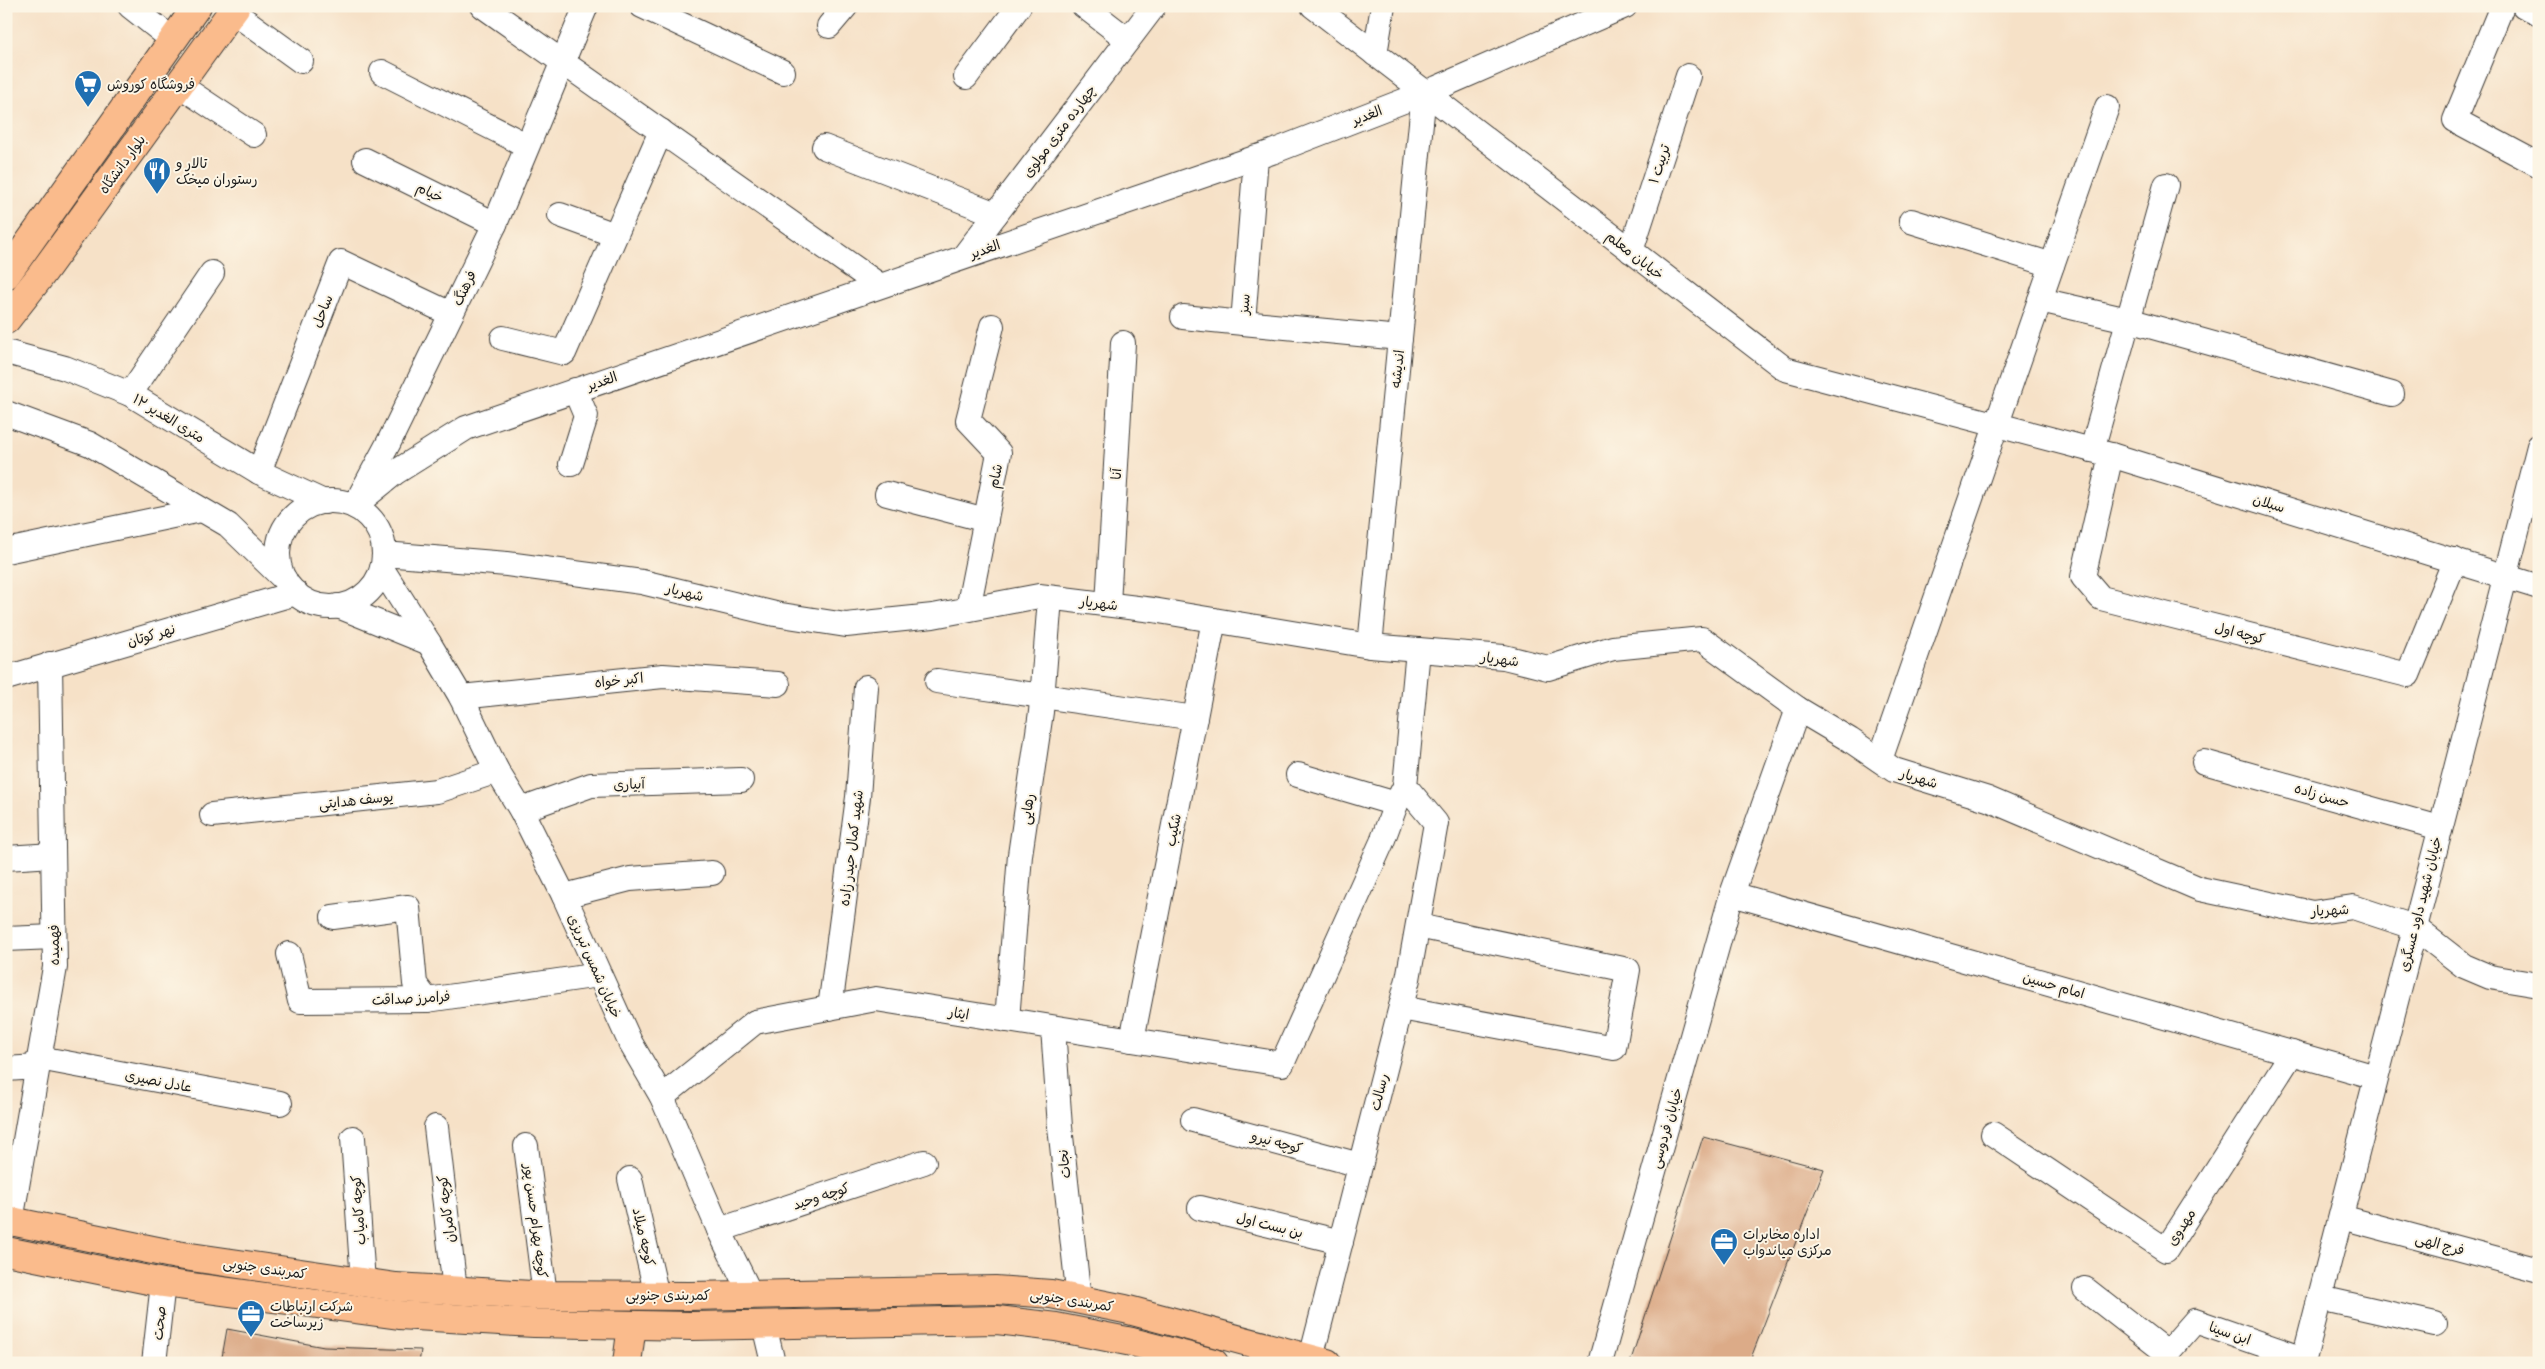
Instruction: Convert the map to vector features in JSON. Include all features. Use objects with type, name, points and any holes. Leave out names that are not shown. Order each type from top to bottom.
[{"type":"main road","points":[[6,275],[197,6]]},
{"type":"main road","name":"بلوار دانشگاه","points":[[6,320],[39,278],[234,9]]},
{"type":"main road","name":"کمربندی جنوبی","points":[[9,1221],[177,1255],[396,1287],[546,1295],[657,1296],[995,1290],[1051,1294],[1125,1309],[1319,1361]]},
{"type":"main road","name":"کمربندی جنوبی","points":[[6,1251],[163,1282],[399,1315],[534,1323],[632,1325],[764,1325],[997,1320],[1056,1327],[1113,1338],[1214,1363]]},
{"type":"main road","points":[[751,1294],[764,1325]]},
{"type":"main road","points":[[626,1363],[632,1325]]},
{"type":"street","points":[[130,6],[173,40]]},
{"type":"street","points":[[483,6],[561,64],[661,131],[879,285]]},
{"type":"street","name":"فرهنگ","points":[[354,506],[389,442],[494,224],[586,6]]},
{"type":"street","points":[[642,6],[782,72]]},
{"type":"street","points":[[829,26],[846,6]]},
{"type":"street","points":[[966,77],[1019,6]]},
{"type":"street","points":[[1084,6],[1128,40]]},
{"type":"street","name":"چهارده متری مولوی","points":[[964,256],[1154,6]]},
{"type":"street","name":"خیابان معلم","points":[[1313,6],[1785,369],[1997,423]]},
{"type":"street","points":[[1375,54],[1383,6]]},
{"type":"street","name":"الغدیر","points":[[354,506],[396,472],[466,428],[1256,157],[1424,92],[1581,15],[1625,6]]},
{"type":"street","points":[[2502,6],[2455,120],[2539,165]]},
{"type":"street","points":[[2524,6],[2539,13]]},
{"type":"street","points":[[234,9],[301,61]]},
{"type":"street","points":[[382,72],[526,145]]},
{"type":"street","name":"تربیت ۱","points":[[1631,251],[1688,76]]},
{"type":"street","points":[[179,85],[254,136]]},
{"type":"street","name":"اندیشه","points":[[1370,646],[1424,92]]},
{"type":"street","points":[[1880,760],[2107,107]]},
{"type":"street","points":[[503,338],[564,352],[661,131]]},
{"type":"street","points":[[824,147],[996,214]]},
{"type":"street","name":"سبز","points":[[1256,157],[1243,323],[1400,338]]},
{"type":"street","name":"خیام","points":[[365,160],[494,224]]},
{"type":"street","points":[[2102,452],[2128,320],[2166,185]]},
{"type":"street","points":[[560,215],[615,235]]},
{"type":"street","points":[[1911,221],[2052,264]]},
{"type":"street","name":"ساحل","points":[[259,472],[342,262],[451,314]]},
{"type":"street","points":[[130,394],[212,273]]},
{"type":"street","points":[[2040,300],[2128,320],[2392,394]]},
{"type":"street","points":[[1184,317],[1243,323]]},
{"type":"street","name":"شام","points":[[968,610],[999,452],[968,420],[992,326]]},
{"type":"street","name":"آنا","points":[[1108,604],[1123,343]]},
{"type":"street","name":"۱۲ متری الغدیر","points":[[6,352],[65,368],[130,394],[259,472],[324,502]]},
{"type":"street","points":[[571,464],[586,416],[575,390]]},
{"type":"street","points":[[6,413],[90,444],[228,525],[291,587],[310,603],[322,607],[354,602],[367,595],[383,561],[382,539],[376,526],[354,506],[340,502],[324,502],[308,506],[286,526],[278,554],[280,569],[291,587]]},
{"type":"street","name":"سبلان","points":[[1997,423],[2102,452],[2539,587]]},
{"type":"street","name":"خیابان شهید داود عسگری","points":[[2304,1361],[2504,576],[2539,446]]},
{"type":"street","name":"کوچه اول","points":[[2102,452],[2082,577],[2101,598],[2408,675],[2455,560]]},
{"type":"street","points":[[887,494],[986,520]]},
{"type":"street","points":[[6,551],[201,510]]},
{"type":"street","name":"شهریار","points":[[383,561],[507,564],[642,582],[775,614],[846,625],[933,616],[1039,596],[1214,620],[1370,646],[1504,657],[1548,668],[1613,648],[1702,639],[1798,709],[1894,770],[1988,799],[2200,889],[2312,913],[2353,907],[2414,927],[2464,966],[2490,977],[2539,985]]},
{"type":"street","name":"خیابان شمس تبریزی","points":[[383,561],[461,697],[497,771],[521,810],[564,896],[630,1042],[662,1096],[719,1230],[751,1294]]},
{"type":"street","name":"نهر کوتان","points":[[6,678],[291,587]]},
{"type":"street","name":"رهایی","points":[[1007,1020],[1020,855],[1042,696],[1050,598]]},
{"type":"street","points":[[338,606],[429,642]]},
{"type":"street","name":"شکیب","points":[[1132,1040],[1214,620]]},
{"type":"street","points":[[1298,775],[1401,795],[1418,650]]},
{"type":"street","name":"فهمیده","points":[[9,1221],[55,967],[50,664]]},
{"type":"street","name":"اکبر خواه","points":[[461,697],[663,676],[778,684]]},
{"type":"street","points":[[937,681],[1195,718]]},
{"type":"street","name":"شهید کمال حیدر زاده","points":[[830,1008],[858,797],[866,687]]},
{"type":"street","name":"خیابان فردوسی","points":[[1600,1363],[1732,894],[1798,709]]},
{"type":"street","name":"حسن زاده","points":[[2204,762],[2440,828]]},
{"type":"street","name":"یوسف هدایتی","points":[[212,815],[437,791],[497,771]]},
{"type":"street","name":"آبیاری","points":[[521,810],[590,785],[741,780]]},
{"type":"street","name":"رسالت","points":[[1319,1361],[1341,1242],[1401,1008],[1436,823],[1401,795]]},
{"type":"street","name":"ایثار","points":[[662,1096],[755,1022],[876,999],[1282,1064],[1382,842],[1401,795]]},
{"type":"street","points":[[6,858],[53,855]]},
{"type":"street","points":[[564,896],[630,880],[712,873]]},
{"type":"street","name":"امام حسین","points":[[1732,894],[2376,1077]]},
{"type":"street","points":[[333,917],[408,907],[415,984],[427,1000]]},
{"type":"street","points":[[1401,1008],[1614,1048],[1628,970],[1418,926]]},
{"type":"street","points":[[6,939],[54,937]]},
{"type":"street","name":"فرامرز صداقت","points":[[289,954],[300,1001],[427,1000],[599,975]]},
{"type":"street","name":"نجات","points":[[1053,1028],[1060,1128],[1079,1300]]},
{"type":"street","name":"مهدوی","points":[[1993,1134],[2166,1250],[2292,1053]]},
{"type":"street","name":"عادل نصیری","points":[[6,1069],[38,1063],[280,1103]]},
{"type":"street","name":"کوچه نیرو","points":[[1193,1120],[1360,1165]]},
{"type":"street","name":"کوچه کامران","points":[[436,1127],[455,1290]]},
{"type":"street","name":"کوچه کامیاب","points":[[353,1138],[363,1282]]},
{"type":"street","name":"کوچه بهرام حسن پور","points":[[526,1146],[546,1295]]},
{"type":"street","name":"کوچه وحید","points":[[719,1230],[924,1162]]},
{"type":"street","name":"کوچه میلاد","points":[[630,1178],[657,1296]]},
{"type":"street","name":"بن بست اول","points":[[1200,1208],[1341,1242]]},
{"type":"street","name":"فرج الهی","points":[[2341,1217],[2539,1270]]},
{"type":"street","name":"صحت","points":[[154,1363],[163,1282]]},
{"type":"street","name":"ابن سینا","points":[[2085,1289],[2167,1358],[2195,1322],[2304,1361]]},
{"type":"street","points":[[2320,1298],[2434,1324]]},
{"type":"street","points":[[764,1325],[773,1363]]},
{"type":"building","name":"اداره مخابرات مرکزی میاندواب","points":[[1703,1137],[1824,1169],[1749,1363],[1630,1363]]},
{"type":"building","name":"شرکت ارتباطات زیرساخت","points":[[227,1329],[324,1347],[421,1350],[419,1363],[221,1363]]},
{"type":"place","name":"فروشگاه کوروش","points":[[88,108]]},
{"type":"place","name":"تالار و رستوران میخک","points":[[157,195]]},
{"type":"place","name":"اداره مخابرات مرکزی میاندواب","points":[[1724,1266]]},
{"type":"place","name":"شرکت ارتباطات زیرساخت","points":[[251,1338]]}]
